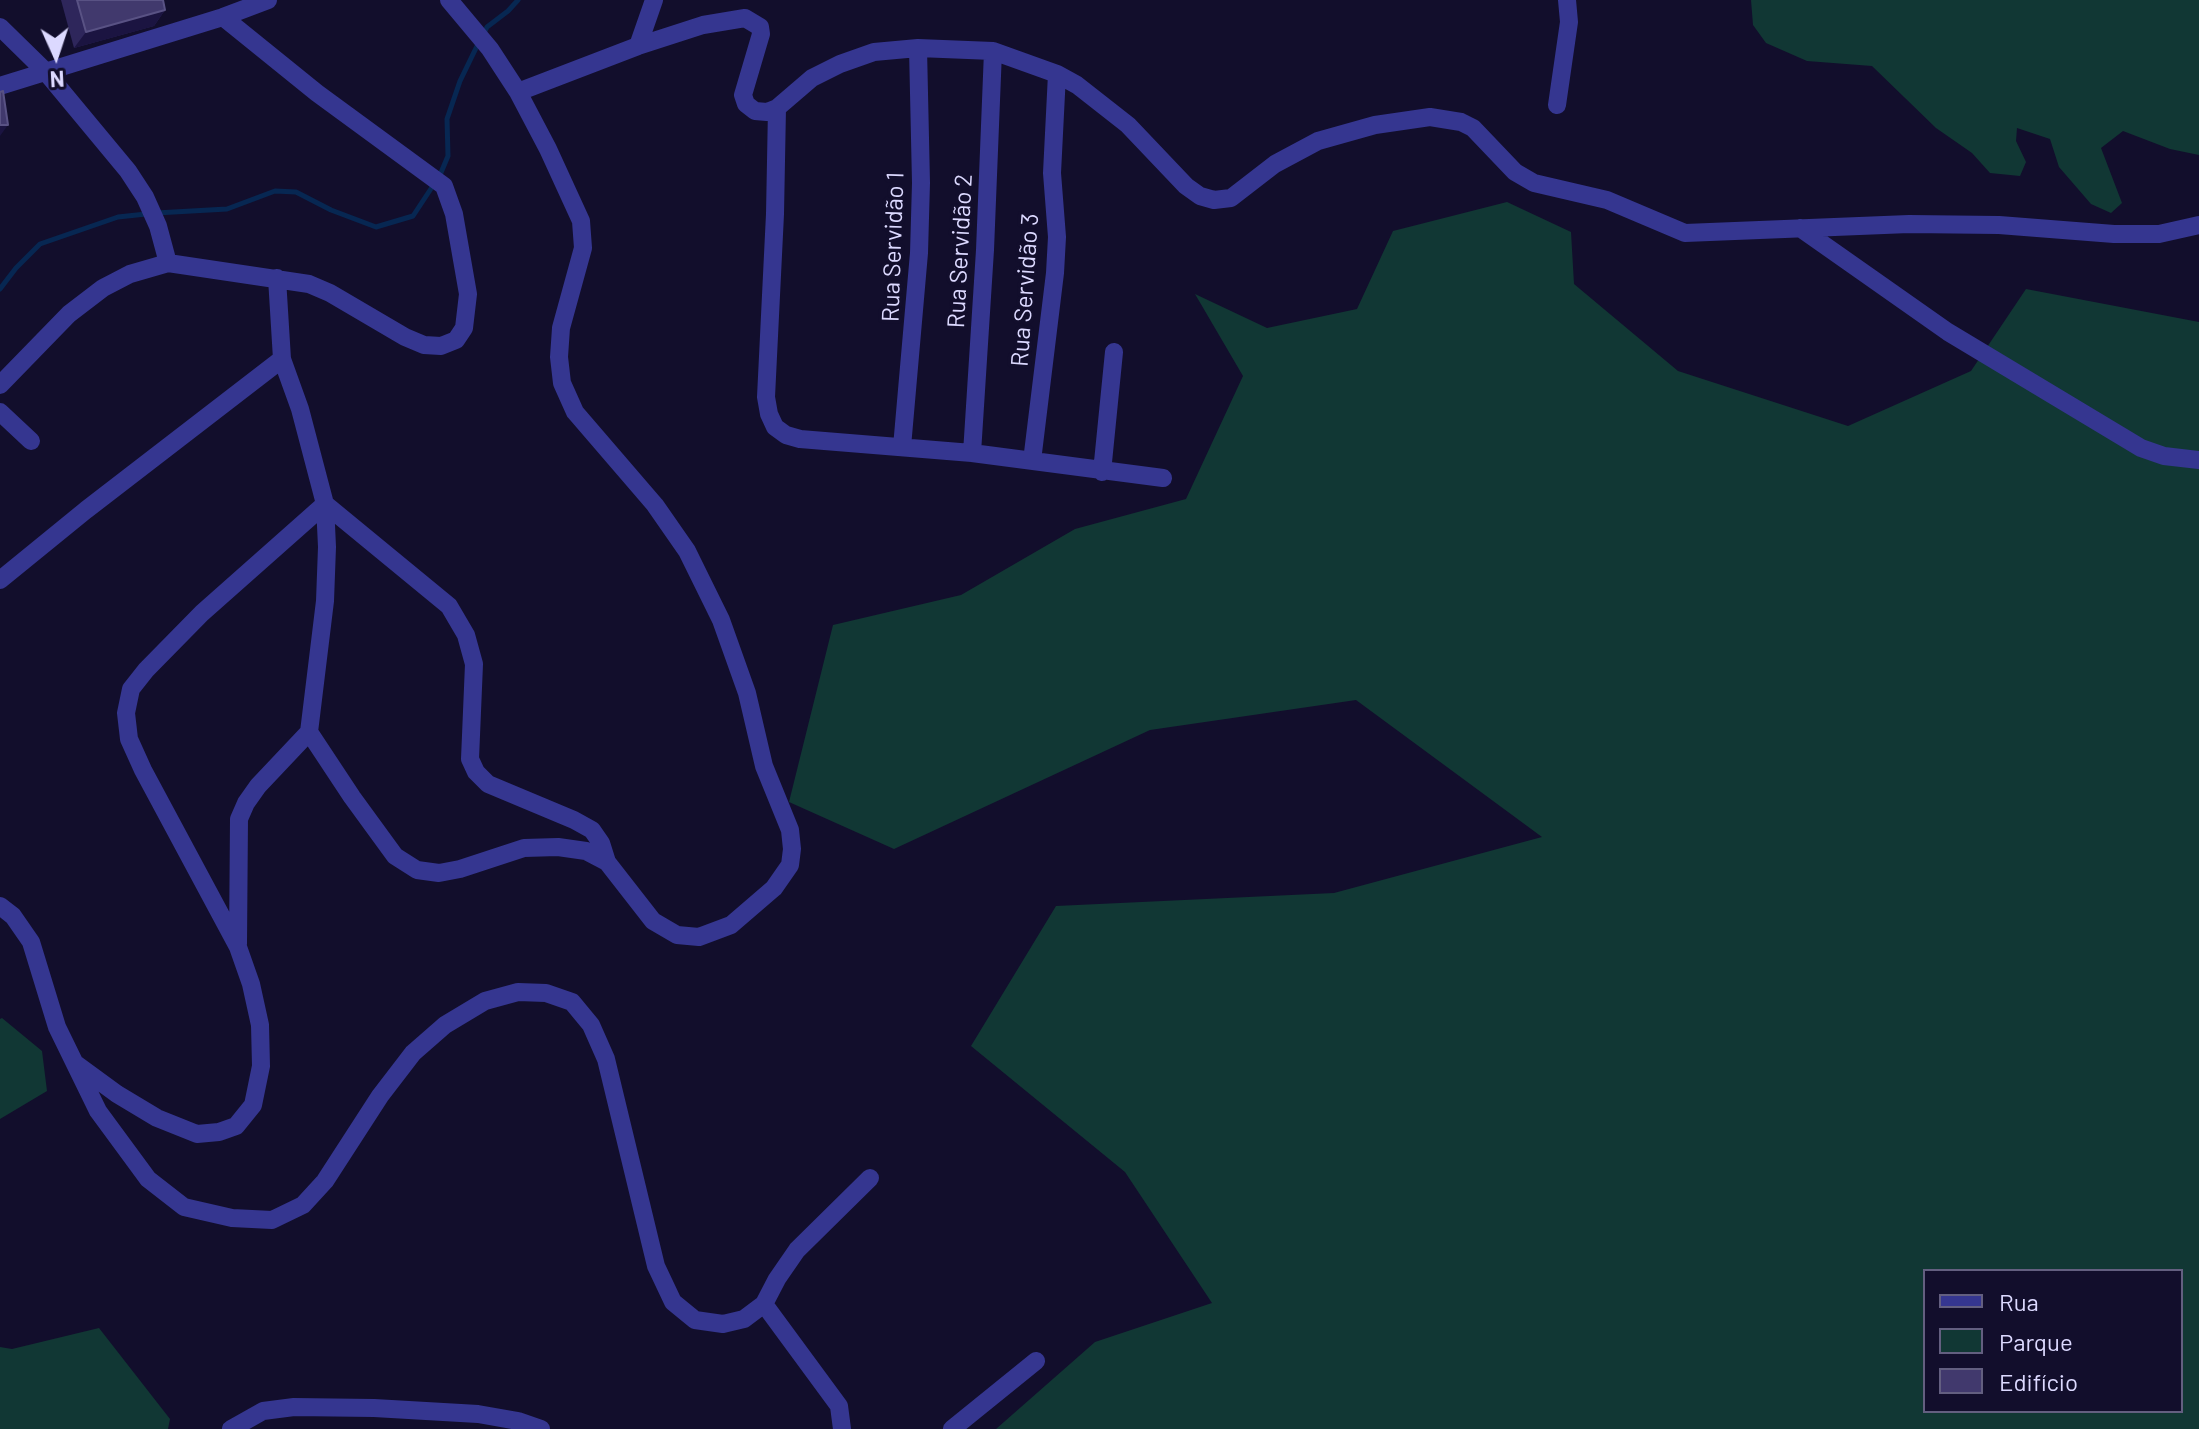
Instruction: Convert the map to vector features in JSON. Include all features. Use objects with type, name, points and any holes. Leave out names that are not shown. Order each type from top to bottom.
[{"type":"street","points":[[0,86],[223,17],[268,0]]},
{"type":"street","points":[[325,504],[449,606],[466,635],[474,664],[470,759],[476,772],[488,784],[592,830],[601,843],[607,862],[653,921],[677,935],[699,937],[731,925],[774,888],[790,865],[790,830],[764,766],[747,693],[721,620],[687,551],[655,505],[575,412],[562,383],[559,357],[561,328],[580,261],[581,221],[518,92],[473,26],[449,0]]},
{"type":"street","points":[[638,46],[654,0]]},
{"type":"street","points":[[1557,105],[1569,22],[1567,0]]},
{"type":"street","points":[[0,385],[69,314],[103,288],[130,274],[168,263],[309,284],[424,345],[441,346],[456,340],[464,328],[468,294],[459,237],[437,180],[317,93],[223,17]]},
{"type":"street","points":[[518,92],[638,46],[721,20],[745,18],[760,27],[761,34],[743,95],[746,104],[755,111],[767,112],[777,108],[812,78],[874,52],[918,48],[993,51],[1057,74],[1077,85],[1128,125],[1186,186],[1200,196],[1214,200],[1231,198],[1275,164],[1318,141],[1375,125],[1430,117],[1461,122],[1473,128],[1515,172],[1534,183],[1607,200],[1685,233],[1909,224],[1999,225],[2114,234],[2159,234],[2199,225]]},
{"type":"street","points":[[0,27],[45,71],[102,138],[145,197],[158,226],[168,263]]},
{"type":"street","name":"Rua Servidão 1","points":[[902,447],[919,253],[918,48]]},
{"type":"street","name":"Rua Servidão 2","points":[[972,453],[993,51]]},
{"type":"street","name":"Rua Servidão 3","points":[[1032,461],[1055,273],[1057,237],[1052,173],[1057,74]]},
{"type":"street","points":[[777,108],[766,397],[775,427],[786,435],[800,439],[972,453],[1163,478]]},
{"type":"street","points":[[1800,228],[1948,332],[2141,448],[2164,456],[2199,460]]},
{"type":"street","points":[[238,947],[239,819],[258,786],[309,732],[325,601],[325,504],[300,409],[282,359],[277,278]]},
{"type":"street","points":[[1102,472],[1114,352]]},
{"type":"street","points":[[0,580],[282,359]]},
{"type":"street","points":[[0,412],[31,441]]},
{"type":"street","points":[[74,1063],[117,1094],[171,1124],[197,1134],[219,1132],[236,1126],[253,1105],[261,1066],[260,1025],[251,984],[238,947],[143,770],[129,739],[126,713],[131,689],[146,670],[202,613],[325,504]]},
{"type":"street","points":[[309,732],[395,856],[417,870],[439,873],[460,869],[524,848],[558,847],[586,851],[607,862]]},
{"type":"street","points":[[0,906],[13,916],[31,942],[57,1027],[98,1111],[148,1179],[184,1207],[232,1218],[272,1220],[303,1205],[325,1181],[380,1096],[413,1053],[445,1025],[485,1001],[518,992],[546,993],[572,1002],[591,1025],[606,1059],[656,1266],[673,1302],[695,1320],[723,1324],[744,1319],[764,1304],[797,1250],[870,1178]]},
{"type":"street","points":[[764,1304],[839,1406],[842,1429]]},
{"type":"street","points":[[952,1429],[1036,1361]]},
{"type":"street","points":[[231,1429],[263,1411],[294,1407],[478,1414],[518,1421],[541,1429]]},
{"type":"green space","points":[[1751,0],[2199,0],[2199,155],[2170,149],[2123,131],[2101,148],[2122,203],[2111,213],[2091,204],[2059,167],[2050,139],[2017,128],[2016,141],[2026,162],[2020,176],[1990,173],[1972,153],[1936,128],[1872,66],[1807,61],[1766,43],[1753,25]]},
{"type":"green space","points":[[1507,202],[1571,232],[1574,284],[1678,371],[1848,426],[1971,371],[2026,289],[2199,322],[2199,1429],[996,1429],[1095,1342],[1212,1303],[1125,1172],[971,1046],[1056,906],[1334,893],[1542,837],[1356,700],[1150,730],[894,849],[789,802],[833,625],[961,595],[1075,529],[1186,499],[1243,376],[1195,294],[1267,328],[1357,309],[1393,231]]},
{"type":"green space","points":[[0,1019],[42,1051],[47,1091],[0,1119]]},
{"type":"green space","points":[[99,1328],[170,1419],[168,1429],[0,1429],[0,1347],[12,1349]]},
{"type":"building","points":[[77,0],[163,0],[165,10],[86,32]]},
{"type":"building","points":[[3,91],[8,125],[0,125],[0,92]]},
{"type":"waterway","points":[[483,35],[487,27],[518,0]]},
{"type":"waterway","points":[[156,213],[227,209],[275,191],[296,192],[331,210],[376,227],[413,216],[440,175],[448,156],[447,119],[460,81],[478,44]]},
{"type":"waterway","points":[[0,289],[40,244],[118,217],[146,214]]}]
